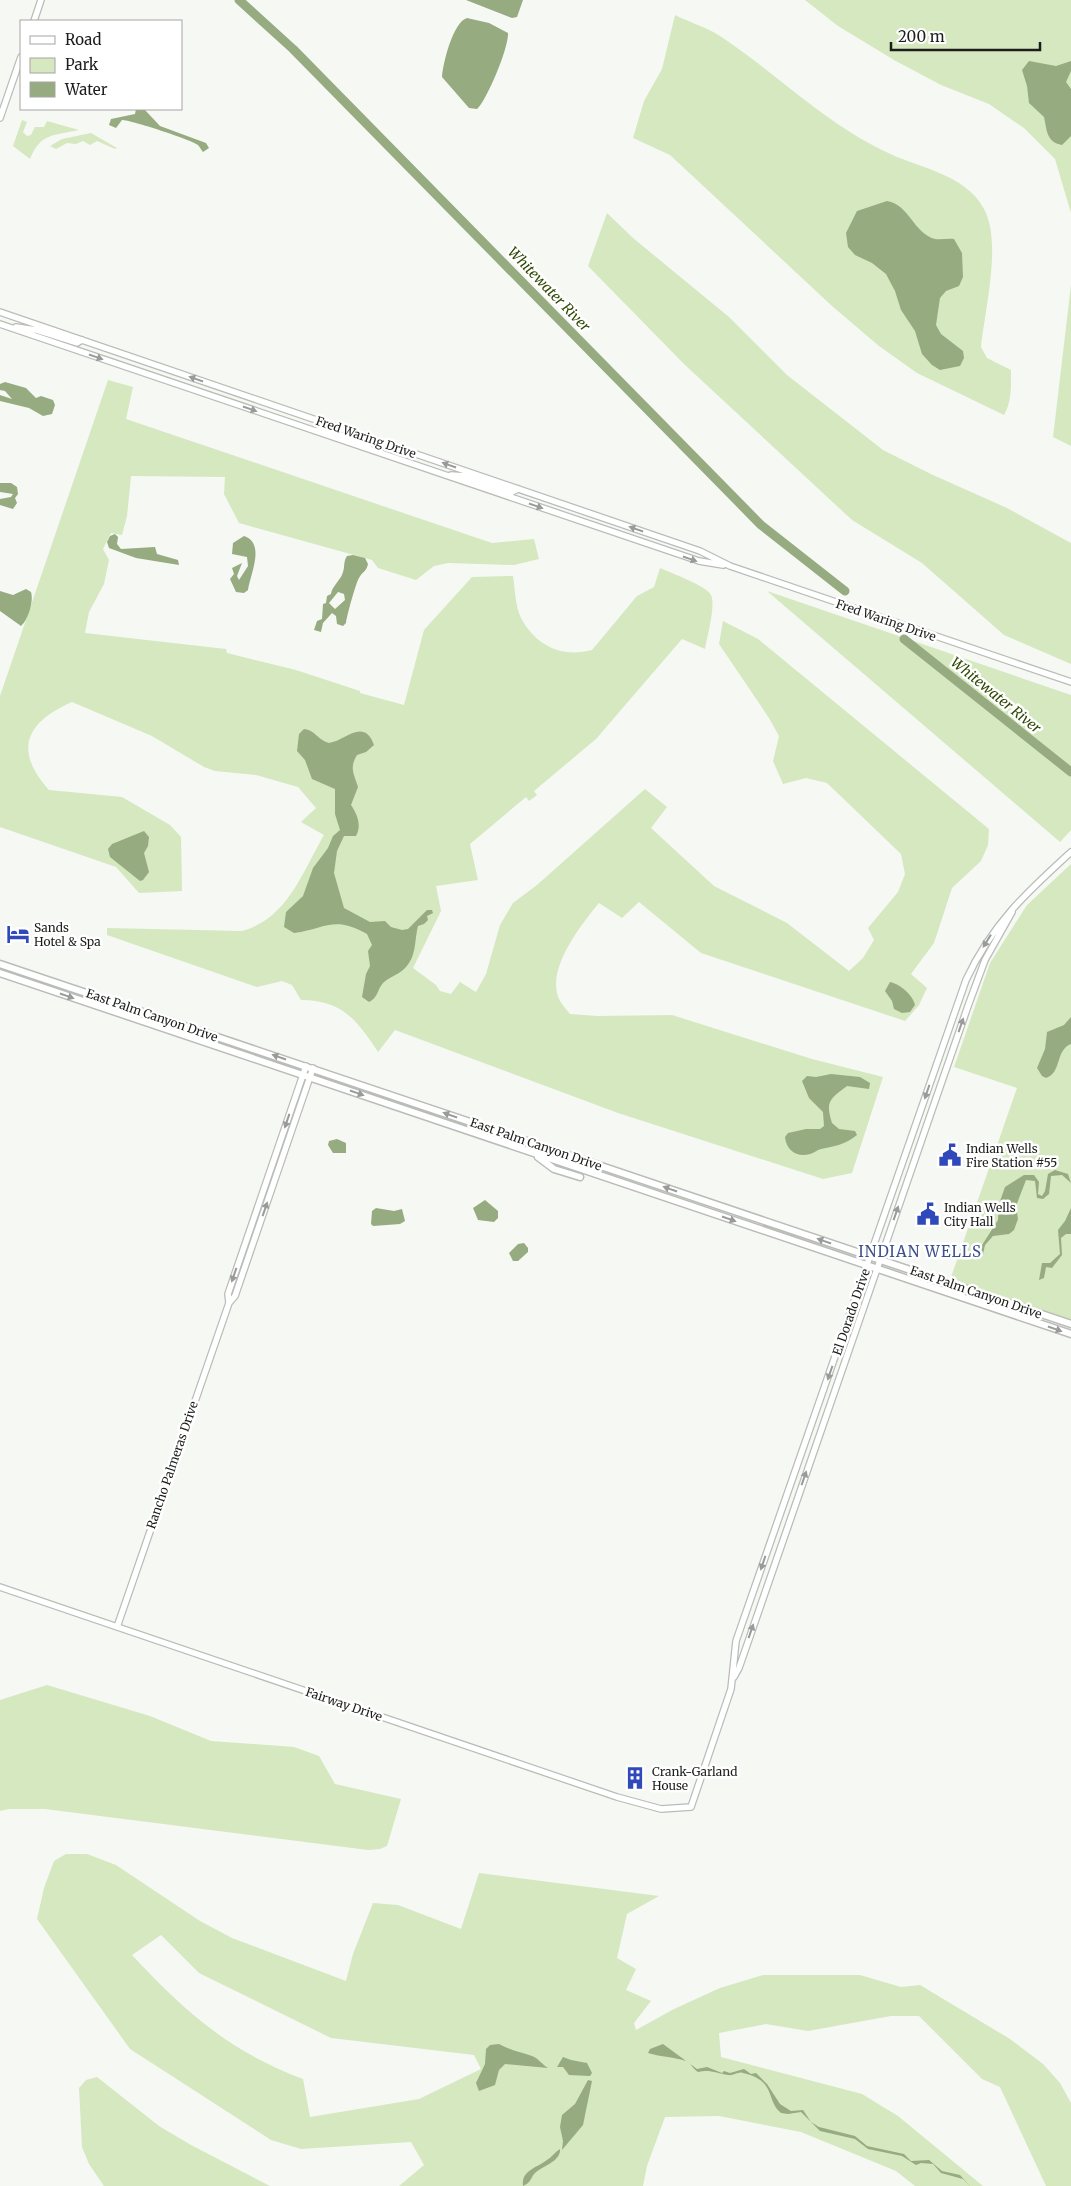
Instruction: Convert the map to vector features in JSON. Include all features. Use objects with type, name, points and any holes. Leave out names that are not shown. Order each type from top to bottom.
[{"type":"main road","points":[[34,20],[41,0]]},
{"type":"main road","points":[[0,118],[20,60]]},
{"type":"main road","name":"Fred Waring Drive","points":[[0,312],[700,551],[730,566],[1071,682]]},
{"type":"main road","points":[[2,325],[36,330],[77,343],[82,340]]},
{"type":"main road","name":"Fred Waring Drive","points":[[2,325],[699,562],[730,566]]},
{"type":"main road","points":[[305,427],[333,431],[370,444],[375,440]]},
{"type":"main road","points":[[444,475],[466,476],[512,492],[518,489]]},
{"type":"main road","name":"El Dorado Drive","points":[[734,1677],[733,1652],[736,1641],[972,968],[1000,920],[1031,888],[1071,852]]},
{"type":"main road","name":"El Dorado Drive","points":[[691,1807],[734,1677],[739,1668],[977,980],[993,946],[1017,904]]},
{"type":"main road","name":"East Palm Canyon Drive","points":[[0,964],[1071,1324]]},
{"type":"main road","name":"East Palm Canyon Drive","points":[[0,973],[1071,1334]]},
{"type":"main road","name":"Rancho Palmeras Drive","points":[[229,1303],[228,1294],[306,1066]]},
{"type":"main road","name":"Rancho Palmeras Drive","points":[[117,1627],[229,1303],[235,1296],[313,1068]]},
{"type":"main road","points":[[910,1141],[920,1144]]},
{"type":"main road","points":[[531,1152],[554,1169],[580,1178]]},
{"type":"main road","points":[[898,1175],[908,1178]]},
{"type":"main road","name":"Fairway Drive","points":[[0,1587],[617,1797],[661,1809],[691,1807]]},
{"type":"green space","points":[[805,0],[1071,0],[1071,213],[1055,159],[1024,128],[989,104],[941,85],[894,60],[838,26]]},
{"type":"green space","points":[[675,15],[718,34],[821,112],[862,139],[897,157],[953,179],[976,197],[984,209],[992,239],[991,276],[981,347],[987,358],[1011,370],[1010,399],[1004,415],[917,373],[879,346],[832,306],[670,155],[633,138],[644,101],[662,69]]},
{"type":"green space","points":[[22,120],[27,122],[23,132],[27,136],[31,135],[35,127],[44,127],[47,121],[79,130],[49,137],[39,144],[30,159],[13,146]]},
{"type":"green space","points":[[91,133],[117,148],[115,149],[97,141],[90,145],[83,141],[76,144],[67,143],[56,149],[50,146],[62,139]]},
{"type":"green space","points":[[607,213],[633,238],[729,317],[787,375],[883,450],[1007,508],[1071,543],[1071,664],[1004,635],[922,563],[852,520],[684,364],[588,266]]},
{"type":"green space","points":[[1071,285],[1071,446],[1053,437]]},
{"type":"green space","points":[[108,380],[133,387],[126,419],[492,543],[534,539],[539,559],[514,565],[448,563],[434,566],[416,580],[378,568],[372,560],[239,523],[224,494],[225,477],[131,476],[127,516],[122,535],[111,533],[103,549],[109,560],[104,584],[89,612],[85,633],[226,649],[227,653],[296,670],[360,691],[360,693],[404,705],[424,630],[472,577],[513,576],[518,608],[527,628],[542,643],[560,651],[570,652],[592,650],[637,596],[654,587],[660,568],[696,584],[711,595],[712,613],[705,649],[682,639],[596,739],[534,791],[537,795],[529,801],[526,797],[470,844],[478,880],[436,886],[441,911],[413,968],[436,985],[440,991],[451,994],[460,982],[476,992],[486,974],[500,925],[513,903],[537,885],[645,789],[667,807],[651,828],[714,886],[787,923],[849,971],[863,958],[874,940],[868,928],[898,892],[905,874],[901,854],[827,783],[806,778],[783,784],[773,761],[779,736],[719,644],[723,621],[758,639],[989,829],[988,845],[981,861],[952,888],[934,943],[911,974],[927,988],[919,1005],[905,1021],[701,953],[639,902],[622,918],[599,903],[583,923],[561,963],[556,989],[560,1001],[570,1014],[598,1016],[672,1015],[812,1059],[883,1077],[852,1173],[823,1179],[618,1113],[395,1030],[378,1052],[363,1030],[347,1014],[327,1004],[301,1000],[292,985],[282,981],[257,987],[107,935],[107,928],[242,931],[258,925],[271,916],[292,893],[324,835],[301,822],[316,808],[298,787],[256,775],[215,771],[204,767],[152,736],[72,702],[44,719],[35,728],[30,738],[28,750],[31,762],[38,776],[49,790],[122,797],[170,825],[181,837],[182,891],[139,893],[116,867],[0,827],[0,696]]},
{"type":"green space","points":[[767,591],[1071,695],[1071,830],[1060,842]]},
{"type":"green space","points":[[1071,864],[1071,1321],[950,1280],[1017,1088],[954,1067],[990,963],[1027,905]]},
{"type":"green space","points":[[47,1685],[150,1716],[211,1741],[294,1747],[319,1756],[335,1784],[401,1799],[387,1846],[368,1850],[45,1809],[9,1809],[0,1811],[0,1700]]},
{"type":"green space","points":[[66,1854],[87,1854],[116,1865],[200,1921],[232,1938],[346,1981],[353,1954],[373,1903],[398,1905],[461,1929],[479,1873],[659,1896],[627,1914],[617,1958],[636,1969],[626,1990],[651,2001],[634,2023],[636,2030],[674,2009],[720,1988],[763,1975],[860,1975],[901,1987],[920,1985],[1010,2039],[1043,2064],[1060,2083],[1071,2103],[1071,2186],[1046,2186],[1000,2087],[982,2079],[919,2016],[891,2016],[808,2031],[766,2024],[719,2033],[721,2057],[862,2094],[898,2116],[983,2186],[915,2186],[896,2171],[801,2132],[719,2116],[665,2117],[647,2166],[643,2186],[399,2186],[424,2165],[411,2142],[301,2149],[271,2140],[130,2049],[37,1919],[44,1888],[54,1861]],"holes":[[[161,1935],[199,1973],[331,2038],[474,2055],[481,2069],[419,2099],[310,2117],[303,2079],[253,2056],[210,2028],[170,1994],[132,1955]]]},
{"type":"green space","points":[[97,2077],[159,2126],[270,2186],[104,2186],[89,2164],[82,2147],[79,2088],[86,2080]]},
{"type":"water","points":[[466,0],[523,0],[517,17],[512,18]]},
{"type":"water","points":[[467,18],[489,23],[508,33],[505,50],[497,73],[477,109],[469,108],[442,77],[444,62],[453,35],[457,27]]},
{"type":"water","points":[[1029,61],[1056,66],[1071,61],[1071,71],[1066,82],[1071,89],[1071,136],[1062,145],[1050,138],[1044,117],[1029,103],[1027,86],[1022,70]]},
{"type":"water","points":[[136,110],[145,110],[160,126],[206,143],[209,148],[203,152],[193,142],[128,121],[122,120],[116,128],[109,125],[111,119],[135,114]]},
{"type":"water","points":[[887,201],[901,208],[921,231],[928,236],[935,239],[954,239],[962,253],[963,277],[959,286],[946,291],[940,298],[936,325],[941,334],[963,351],[964,358],[960,366],[940,370],[932,365],[922,354],[915,331],[901,310],[895,291],[886,274],[872,263],[855,255],[848,247],[846,233],[857,211]]},
{"type":"water","points":[[5,382],[26,388],[36,398],[41,396],[53,400],[55,405],[52,414],[43,416],[29,408],[0,401],[0,395],[12,399],[5,391],[0,390],[0,384]]},
{"type":"water","points":[[0,483],[11,483],[17,487],[18,494],[15,498],[17,503],[13,509],[0,505],[0,499],[11,497],[13,494],[0,492]]},
{"type":"water","points":[[115,534],[118,537],[117,544],[121,549],[155,547],[157,554],[178,560],[179,565],[136,558],[109,548],[107,542],[110,536]]},
{"type":"water","points":[[244,536],[251,540],[254,545],[255,560],[248,590],[244,593],[236,592],[230,579],[234,574],[232,568],[242,563],[237,576],[239,580],[248,566],[247,557],[232,554],[233,543]]},
{"type":"water","points":[[353,555],[365,558],[368,564],[358,581],[351,600],[346,623],[343,626],[337,624],[336,616],[332,613],[323,623],[321,632],[314,630],[317,621],[322,619],[323,604],[326,603],[327,596],[331,594],[342,575],[347,556]],"holes":[[[338,592],[344,594],[345,600],[335,609],[329,603]]]},
{"type":"water","points":[[26,589],[31,592],[32,600],[28,615],[21,626],[0,611],[0,591],[13,595]]},
{"type":"water","points":[[304,729],[311,731],[329,743],[354,733],[365,733],[370,737],[374,745],[366,752],[357,755],[353,764],[358,787],[351,805],[357,816],[359,828],[356,836],[344,836],[337,851],[334,873],[344,908],[370,922],[385,921],[391,927],[402,930],[408,929],[427,910],[432,910],[433,913],[427,916],[428,920],[424,924],[418,926],[413,955],[408,965],[401,972],[383,983],[376,996],[369,1002],[362,997],[366,974],[370,966],[368,951],[372,945],[367,934],[356,928],[338,924],[294,933],[284,927],[286,912],[303,896],[313,868],[328,848],[333,836],[340,830],[335,814],[335,789],[312,779],[305,760],[297,751],[299,734]]},
{"type":"water","points":[[144,831],[149,837],[148,846],[144,853],[149,872],[140,881],[110,857],[108,849],[112,844]]},
{"type":"water","points":[[890,982],[902,988],[912,997],[915,1005],[910,1012],[902,1013],[894,1009],[892,1001],[885,991]]},
{"type":"water","points":[[1071,1017],[1071,1044],[1063,1051],[1054,1071],[1046,1078],[1042,1076],[1037,1068],[1045,1049],[1047,1032],[1064,1025]]},
{"type":"water","points":[[831,1074],[860,1077],[870,1083],[869,1089],[847,1086],[836,1094],[829,1105],[832,1123],[839,1129],[855,1131],[857,1135],[844,1143],[820,1149],[810,1154],[797,1154],[790,1149],[786,1142],[785,1137],[788,1133],[806,1129],[820,1129],[824,1126],[823,1112],[809,1098],[802,1081],[807,1076],[816,1077]]},
{"type":"water","points":[[337,1139],[346,1143],[346,1153],[333,1153],[328,1145],[329,1141]]},
{"type":"water","points":[[1055,1170],[1068,1174],[1071,1183],[1062,1175],[1051,1176],[1049,1194],[1043,1199],[1037,1198],[1035,1181],[1026,1180],[1016,1206],[1018,1219],[1014,1230],[1009,1234],[993,1236],[985,1245],[983,1254],[971,1254],[972,1252],[977,1253],[998,1220],[999,1204],[1005,1187],[1024,1175],[1034,1175],[1039,1182],[1038,1194],[1042,1196],[1045,1191],[1048,1174]]},
{"type":"water","points":[[485,1200],[498,1211],[498,1218],[494,1222],[478,1220],[473,1208]]},
{"type":"water","points":[[376,1208],[394,1211],[402,1209],[405,1221],[400,1224],[373,1226],[371,1224],[372,1211]]},
{"type":"water","points":[[1071,1208],[1071,1234],[1066,1234],[1061,1238],[1062,1255],[1052,1268],[1046,1267],[1044,1278],[1039,1280],[1042,1263],[1050,1263],[1060,1254],[1058,1230]]},
{"type":"water","points":[[524,1243],[528,1248],[528,1252],[518,1261],[513,1261],[509,1253],[518,1244]]},
{"type":"water","points":[[499,2044],[534,2057],[548,2068],[505,2064],[499,2070],[495,2085],[479,2091],[476,2083],[485,2064],[486,2049],[490,2045]]},
{"type":"water","points":[[663,2044],[686,2061],[648,2053],[650,2049]]},
{"type":"water","points":[[563,2057],[587,2063],[592,2073],[590,2076],[569,2075],[563,2067],[557,2067]]},
{"type":"water","points":[[690,2064],[697,2069],[707,2067],[722,2073],[724,2071],[730,2073],[744,2069],[751,2074],[756,2073],[767,2084],[780,2104],[791,2111],[803,2110],[811,2122],[801,2112],[781,2113],[776,2108],[766,2085],[754,2076],[741,2073],[730,2075],[709,2071],[698,2072]]},
{"type":"water","points":[[588,2080],[592,2081],[583,2125],[562,2150],[563,2141],[560,2127],[562,2115],[575,2104]]},
{"type":"water","points":[[811,2122],[819,2127],[855,2136],[867,2146],[904,2154],[911,2161],[929,2160],[942,2171],[960,2175],[970,2186],[963,2179],[941,2173],[933,2164],[921,2163],[916,2165],[902,2156],[868,2149],[855,2139],[820,2131]]},
{"type":"water","points":[[560,2149],[554,2161],[537,2171],[529,2182],[523,2186],[524,2176],[530,2170],[549,2159]]},
{"type":"waterway","name":"Whitewater River","points":[[239,0],[293,49],[761,525],[845,591]]},
{"type":"waterway","name":"Whitewater River","points":[[904,639],[1071,772]]},
{"type":"place","name":"Sands Hotel & Spa","points":[[18,934]]},
{"type":"place","name":"Indian Wells Fire Station #55","points":[[950,1155]]},
{"type":"place","name":"Indian Wells City Hall","points":[[928,1214]]},
{"type":"place","name":"Crank-Garland House","points":[[635,1778]]},
{"type":"district","name":"INDIAN WELLS","points":[[920,1251]]}]
